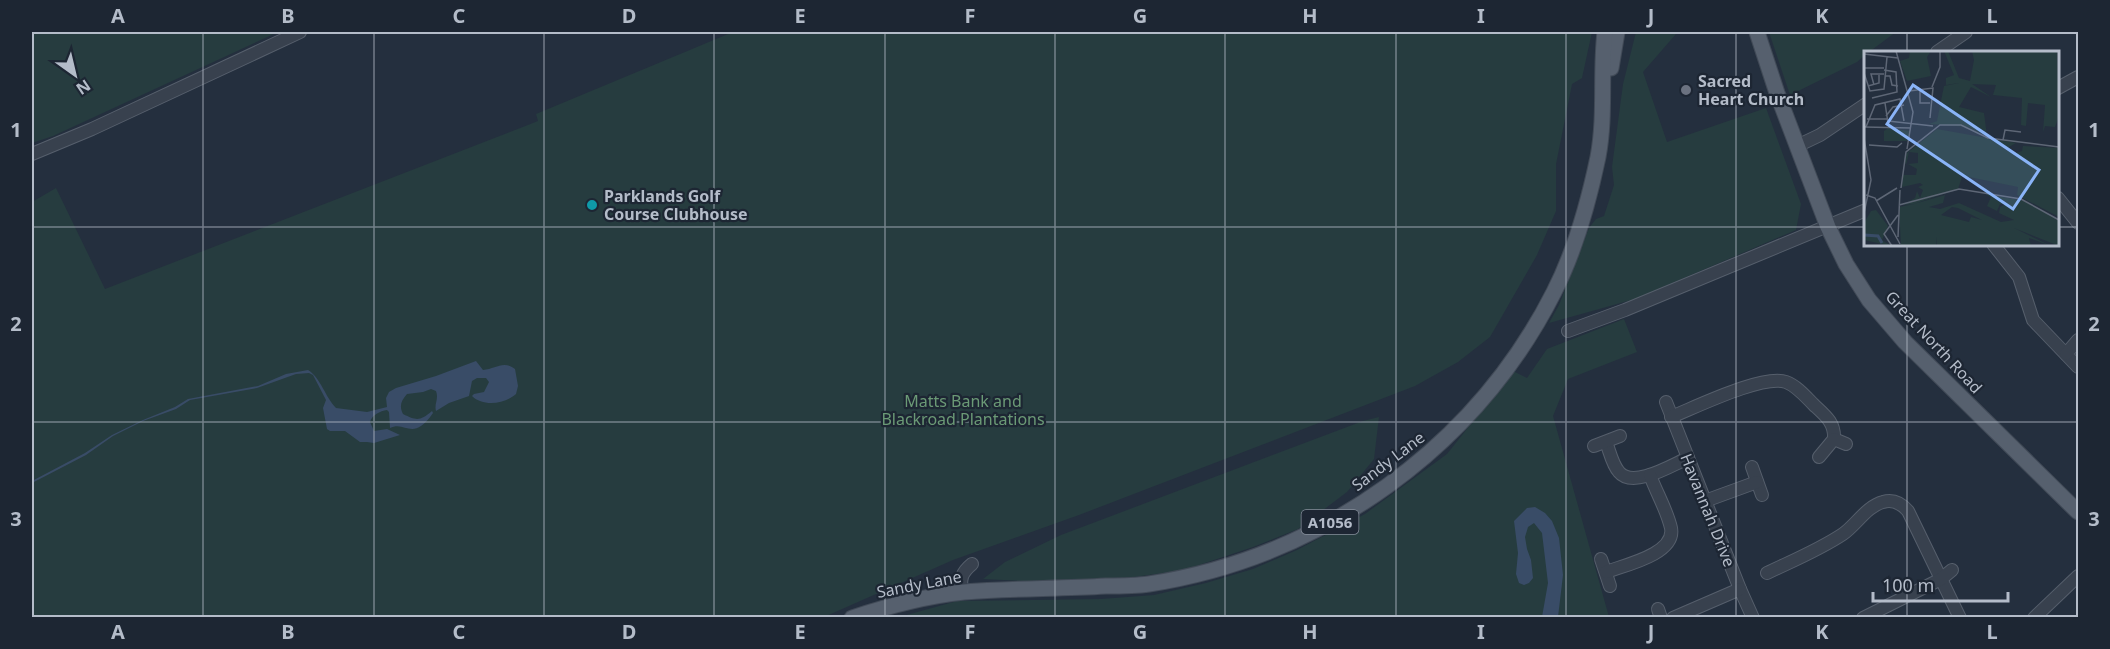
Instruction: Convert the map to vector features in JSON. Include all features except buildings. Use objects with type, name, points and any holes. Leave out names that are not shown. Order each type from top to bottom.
[{"type":"main road","name":"Sandy Lane","points":[[1603,110],[1605,32]]},
{"type":"main road","name":"Sandy Lane","points":[[852,618],[893,604],[962,592],[1145,584],[1182,578],[1249,560],[1283,546],[1353,510],[1402,477],[1452,433],[1483,398],[1518,352],[1556,289],[1581,220],[1598,157],[1603,110],[1617,32]]},
{"type":"main road","name":"Great North Road","points":[[1757,32],[1777,93],[1828,227],[1846,264],[1869,300],[1905,342],[2079,512]]},
{"type":"street","points":[[32,154],[92,129],[300,32]]},
{"type":"street","points":[[1938,51],[1966,32]]},
{"type":"street","points":[[2059,87],[2079,77]]},
{"type":"street","points":[[1797,146],[1820,135],[1864,105]]},
{"type":"street","points":[[2059,199],[2079,223]]},
{"type":"street","points":[[1568,331],[1625,310],[1864,211]]},
{"type":"street","points":[[1995,246],[2019,277],[2033,320],[2079,367]]},
{"type":"street","points":[[2066,354],[2079,340]]},
{"type":"street","points":[[1671,417],[1758,383],[1778,380],[1794,386],[1833,426],[1840,442],[1819,457]]},
{"type":"street","name":"Havannah Drive","points":[[1666,402],[1753,618]]},
{"type":"street","points":[[1620,436],[1600,444],[1621,475],[1631,479],[1650,475],[1688,458]]},
{"type":"street","points":[[1752,467],[1762,495]]},
{"type":"street","points":[[1606,572],[1659,552],[1668,543],[1671,534],[1670,525],[1650,475]]},
{"type":"street","points":[[1705,501],[1757,482]]},
{"type":"street","points":[[1767,573],[1841,535],[1875,505],[1891,501],[1902,505],[1908,511],[1960,618]]},
{"type":"street","points":[[1780,552],[1786,564]]},
{"type":"street","points":[[1601,558],[1611,586]]},
{"type":"street","points":[[962,592],[960,579],[963,571],[972,564]]},
{"type":"street","points":[[1863,618],[1941,579],[1952,570]]},
{"type":"street","points":[[2034,618],[2079,576]]},
{"type":"street","points":[[1672,618],[1740,589]]},
{"type":"green space","points":[[32,32],[278,32],[53,136],[32,143]]},
{"type":"green space","name":"Matts Bank and Blackroad Plantations","points":[[733,32],[1592,32],[1582,78],[1572,84],[1556,164],[1556,211],[1537,255],[1490,337],[1458,362],[1415,386],[1079,515],[953,560],[824,617],[32,618],[32,202],[56,188],[105,289],[538,121],[536,114]]},
{"type":"green space","points":[[1636,32],[1683,32],[1676,34],[1643,72],[1667,142],[1766,108],[1801,204],[1796,230],[1635,299],[1549,323],[1559,305],[1589,228],[1596,219],[1604,216],[1614,185],[1612,167],[1623,84]]},
{"type":"green space","points":[[1769,32],[1896,32],[1870,51],[1864,51],[1864,56],[1857,62],[1790,95]]},
{"type":"green space","points":[[1624,319],[1637,352],[1568,379],[1553,416],[1609,617],[896,618],[957,601],[1101,599],[1154,595],[1253,569],[1297,550],[1365,514],[1447,454],[1513,371],[1527,378],[1547,349]]},
{"type":"green space","points":[[1379,417],[1374,459],[1347,492],[1298,529],[1184,570],[1120,579],[1042,582],[983,579],[1005,562],[1061,535],[1363,421]]},
{"type":"water","points":[[476,361],[483,370],[503,365],[515,369],[518,386],[516,394],[500,402],[482,402],[472,396],[484,392],[489,382],[486,378],[477,378],[472,381],[469,396],[449,403],[436,411],[436,391],[431,389],[407,394],[401,404],[403,414],[418,419],[432,411],[433,413],[420,427],[410,429],[401,426],[390,428],[389,412],[387,410],[379,412],[370,422],[374,431],[387,429],[400,435],[374,443],[360,442],[345,431],[327,429],[323,408],[326,400],[313,375],[296,374],[257,388],[190,400],[176,409],[143,421],[113,436],[86,455],[32,483],[112,435],[188,399],[258,386],[286,374],[308,370],[312,373],[316,378],[336,408],[367,412],[387,407],[386,398],[389,392],[396,388]]},
{"type":"water","points":[[1535,507],[1552,521],[1559,538],[1563,575],[1558,617],[1542,617],[1548,583],[1542,533],[1534,523],[1528,527],[1525,537],[1533,578],[1524,585],[1519,583],[1516,574],[1518,553],[1514,521],[1527,508]]},
{"type":"place","name":"Sacred Heart Church","points":[[1686,90]]},
{"type":"place","name":"Parklands Golf Course Clubhouse","points":[[592,205]]}]
